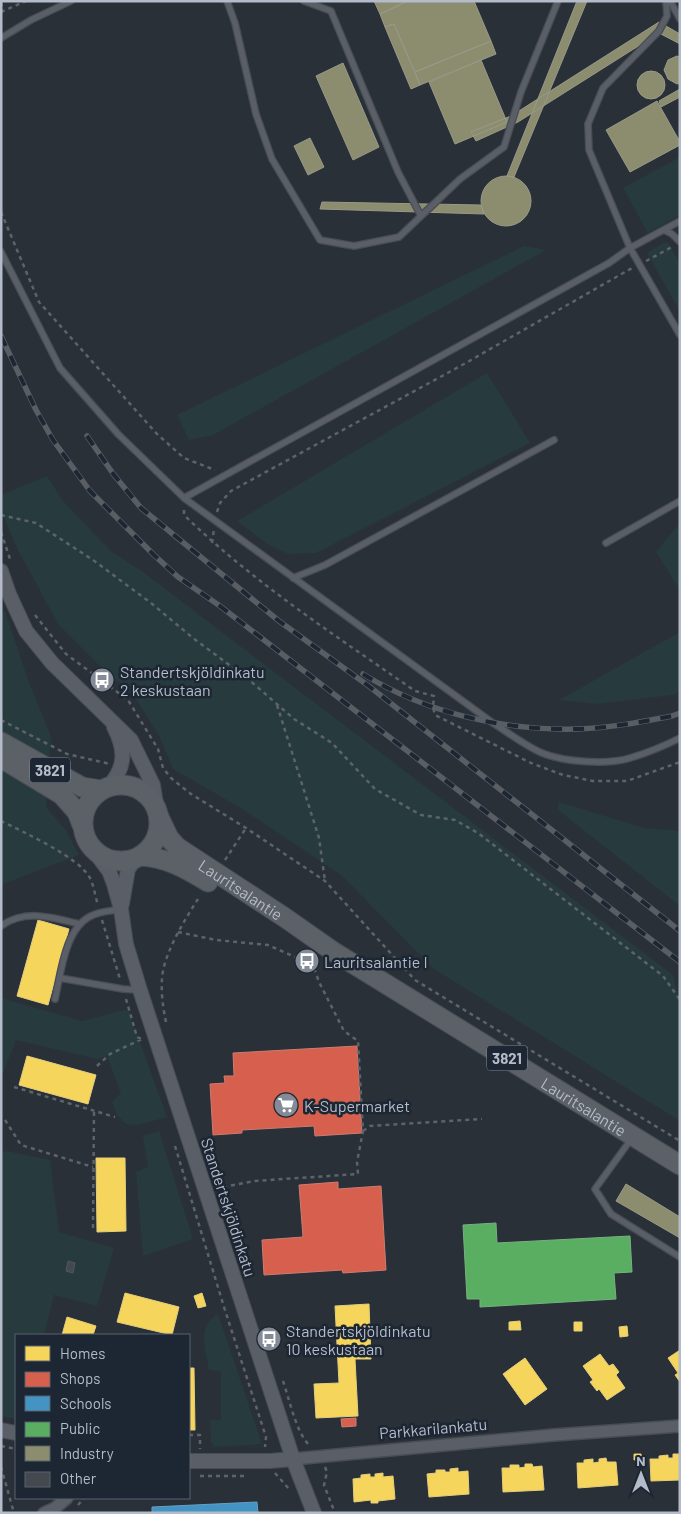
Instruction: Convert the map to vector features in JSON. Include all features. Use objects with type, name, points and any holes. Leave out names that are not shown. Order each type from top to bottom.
[{"type":"main road","name":"3821","points":[[1,742],[82,787],[104,788]]},
{"type":"main road","name":"3821","points":[[1,758],[62,795],[71,803],[82,825]]},
{"type":"main road","points":[[117,785],[136,789],[151,801],[158,813],[156,837],[151,846],[139,856],[113,859],[102,856],[87,841],[82,825],[88,803],[104,788],[117,785]]},
{"type":"main road","name":"Lauritsalantie","points":[[158,813],[168,838],[177,847],[334,952],[680,1164]]},
{"type":"main road","name":"Lauritsalantie","points":[[139,856],[154,856],[181,867],[278,924],[334,952]]},
{"type":"street","points":[[7,570],[9,594],[26,631],[52,662],[131,740],[153,785],[158,813]]},
{"type":"street","points":[[104,788],[116,778],[122,762],[123,752],[121,741],[110,719]]},
{"type":"street","name":"Standertskjöldinkatu","points":[[94,850],[109,872],[121,909],[126,944],[140,990],[293,1458],[314,1513]]},
{"type":"street","name":"Standertskjöldinkatu","points":[[121,909],[128,868],[139,856]]},
{"type":"street","name":"Parkkarilankatu","points":[[190,1461],[270,1461],[554,1435],[680,1426]]},
{"type":"street","points":[[1,1430],[15,1433]]},
{"type":"street","points":[[44,1513],[55,1508],[66,1499]]},
{"type":"lane","points":[[1,38],[31,20],[71,1]]},
{"type":"lane","points":[[227,1],[235,23],[256,114],[272,159],[320,240],[354,246],[399,237],[460,178],[504,147],[521,92],[558,1]]},
{"type":"lane","points":[[304,1],[331,11],[398,172],[421,216]]},
{"type":"lane","points":[[666,1],[667,16],[659,31],[602,88],[588,124],[590,150],[630,248],[680,335]]},
{"type":"lane","points":[[670,1],[680,19]]},
{"type":"lane","points":[[184,498],[609,263],[630,248],[680,221]]},
{"type":"lane","points":[[664,230],[672,234],[680,242]]},
{"type":"lane","points":[[1,252],[60,368],[118,434],[184,498],[214,522],[493,723],[542,753],[586,762],[628,759],[680,738]]},
{"type":"lane","points":[[292,578],[325,565],[554,440]]},
{"type":"lane","points":[[606,542],[680,501]]},
{"type":"lane","points":[[55,999],[70,938],[79,924],[92,915],[121,909]]},
{"type":"lane","points":[[1,926],[11,919],[28,915],[54,917],[79,924]]},
{"type":"lane","points":[[60,978],[123,989],[140,990]]},
{"type":"lane","points":[[633,1136],[595,1189],[611,1214],[680,1258]]},
{"type":"path","points":[[1,2],[2,11],[26,1]]},
{"type":"path","points":[[1,212],[39,302],[157,434],[184,458],[214,468],[231,491]]},
{"type":"path","points":[[645,261],[680,242]]},
{"type":"path","points":[[184,498],[184,515],[212,543],[214,522],[220,503],[231,491],[464,364],[636,266]]},
{"type":"path","points":[[1,515],[36,523],[93,560],[151,602],[193,638],[247,678],[294,719],[332,743],[375,789],[421,815],[455,820],[478,833],[663,976],[680,1000]]},
{"type":"path","points":[[1,532],[7,570]]},
{"type":"path","points":[[30,608],[66,654],[128,700],[158,748],[163,768],[180,786],[325,881],[415,980],[680,1141]]},
{"type":"path","points":[[277,704],[319,838],[325,881]]},
{"type":"path","points":[[1,720],[67,754],[110,764],[122,762]]},
{"type":"path","points":[[144,765],[163,768]]},
{"type":"path","points":[[1,821],[62,853],[90,877],[137,1037],[142,1039]]},
{"type":"path","points":[[223,864],[246,828]]},
{"type":"path","points":[[166,1022],[162,1005],[162,978],[173,941],[198,899]]},
{"type":"path","points":[[178,932],[216,940],[268,945],[314,965],[319,982],[344,1030],[358,1041],[363,1130],[357,1162],[358,1174],[254,1181],[219,1188]]},
{"type":"path","points":[[142,1039],[144,1048]]},
{"type":"path","points":[[97,1066],[110,1054],[142,1039]]},
{"type":"path","points":[[14,1087],[115,1117]]},
{"type":"path","points":[[92,1228],[94,1111]]},
{"type":"path","points":[[363,1130],[370,1126],[482,1119]]},
{"type":"path","points":[[5,1120],[21,1145],[93,1167]]},
{"type":"path","points":[[174,1142],[266,1437],[264,1448],[276,1475]]},
{"type":"path","points":[[281,1375],[304,1441],[320,1456],[327,1472],[324,1485],[334,1513]]},
{"type":"path","points":[[1,1446],[15,1449]]},
{"type":"path","points":[[1,1467],[14,1513]]},
{"type":"green space","points":[[680,157],[680,215],[648,233],[623,188]]},
{"type":"green space","points":[[663,243],[668,243],[680,263],[680,311],[647,253]]},
{"type":"green space","points":[[524,246],[546,250],[213,435],[189,440],[177,415]]},
{"type":"green space","points":[[487,373],[530,443],[316,553],[288,554],[266,543],[237,521]]},
{"type":"green space","points":[[47,476],[63,501],[111,551],[143,572],[673,975],[680,1002],[680,1121],[434,969],[341,875],[241,808],[173,769],[159,736],[131,691],[108,674],[58,624],[18,550],[1,511],[1,495]]},
{"type":"green space","points":[[680,523],[680,586],[678,587],[656,552]]},
{"type":"green space","points":[[5,611],[28,680],[51,736],[46,807],[65,829],[79,855],[1,885],[1,613]]},
{"type":"green space","points":[[680,632],[680,692],[672,695],[597,704],[559,700]]},
{"type":"green space","points":[[559,802],[644,828],[680,831],[680,906],[558,810]]},
{"type":"green space","points":[[1,998],[82,1021],[128,1009],[167,1117],[138,1125],[126,1124],[117,1115],[112,1102],[121,1093],[107,1056],[97,1059],[16,1040],[3,1073],[1,1073]]},
{"type":"green space","points":[[159,1131],[193,1239],[143,1256],[136,1172],[148,1167],[143,1136]]},
{"type":"green space","points":[[7,1151],[50,1160],[59,1232],[114,1248],[97,1306],[54,1295],[44,1334],[15,1334],[15,1419],[1,1416],[1,1153]]},
{"type":"green space","points":[[218,1314],[262,1444],[214,1447],[211,1441],[210,1420],[221,1420],[221,1371],[209,1370],[204,1339],[207,1325]]},
{"type":"building: Homes","points":[[38,920],[69,929],[48,1005],[17,996]]},
{"type":"building: Homes","points":[[27,1056],[96,1075],[88,1104],[19,1085]]},
{"type":"building: Homes","points":[[96,1158],[125,1158],[126,1231],[97,1232]]},
{"type":"building: Homes","points":[[125,1293],[179,1307],[172,1334],[117,1322]]},
{"type":"building: Homes","points":[[202,1293],[206,1306],[198,1308],[194,1296]]},
{"type":"building: Homes","points":[[369,1304],[371,1359],[355,1359],[358,1416],[316,1418],[314,1384],[339,1383],[335,1306]]},
{"type":"building: Homes","points":[[67,1317],[96,1326],[93,1334],[62,1334]]},
{"type":"building: Homes","points":[[520,1321],[521,1330],[509,1330],[509,1322]]},
{"type":"building: Homes","points":[[574,1322],[582,1322],[582,1331],[574,1331]]},
{"type":"building: Homes","points":[[627,1326],[628,1336],[620,1337],[619,1327]]},
{"type":"building: Homes","points":[[680,1350],[680,1382],[675,1375],[678,1373],[668,1358]]},
{"type":"building: Homes","points":[[600,1354],[609,1366],[613,1364],[619,1372],[616,1375],[625,1388],[607,1400],[599,1389],[597,1391],[590,1382],[593,1380],[583,1366]]},
{"type":"building: Homes","points":[[525,1358],[547,1389],[525,1405],[503,1374]]},
{"type":"building: Homes","points":[[190,1368],[194,1368],[195,1430],[190,1430]]},
{"type":"building: Homes","points":[[634,1454],[641,1454],[642,1459],[634,1460]]},
{"type":"building: Homes","points":[[673,1454],[680,1454],[680,1480],[651,1481],[650,1459],[659,1459],[659,1456],[668,1455],[668,1458],[673,1458]]},
{"type":"building: Homes","points":[[606,1458],[607,1462],[616,1462],[618,1485],[578,1488],[577,1463],[584,1463],[584,1460],[593,1459],[593,1463],[599,1462],[599,1459]]},
{"type":"building: Homes","points":[[525,1464],[532,1464],[533,1467],[542,1466],[544,1490],[503,1492],[502,1468],[510,1468],[510,1465],[519,1465],[519,1468],[525,1467]]},
{"type":"building: Homes","points":[[458,1468],[458,1472],[468,1471],[469,1494],[429,1497],[427,1474],[436,1473],[436,1470],[450,1472],[450,1469]]},
{"type":"building: Homes","points":[[383,1473],[383,1477],[393,1476],[395,1499],[378,1501],[378,1503],[371,1503],[371,1500],[354,1502],[353,1479],[361,1478],[361,1475],[370,1474],[370,1477],[375,1477],[375,1474]]},
{"type":"building: Shops","name":"K-Supermarket","points":[[357,1046],[362,1133],[315,1136],[314,1126],[242,1130],[242,1133],[213,1135],[210,1084],[225,1083],[224,1076],[234,1076],[233,1053]]},
{"type":"building: Shops","points":[[338,1182],[338,1189],[381,1186],[386,1270],[343,1273],[342,1270],[264,1275],[262,1240],[303,1237],[299,1185]]},
{"type":"building: Shops","points":[[356,1418],[356,1426],[342,1427],[341,1419]]},
{"type":"building: Schools","points":[[257,1502],[258,1513],[152,1513],[152,1507]]},
{"type":"building: Public","points":[[496,1223],[497,1243],[630,1236],[632,1272],[614,1273],[616,1299],[480,1307],[480,1299],[467,1299],[463,1225]]},
{"type":"building: Industry","points":[[374,1],[408,1],[380,14]]},
{"type":"building: Industry","points":[[408,1],[474,1],[491,41],[415,72],[394,24],[385,27],[380,14]]},
{"type":"building: Industry","points":[[577,1],[587,1],[514,177],[507,176]]},
{"type":"building: Industry","points":[[659,22],[680,34],[680,44],[659,33],[518,122],[476,141],[471,132],[511,116]]},
{"type":"building: Industry","points":[[394,24],[420,85],[411,89],[385,27]]},
{"type":"building: Industry","points":[[491,41],[496,54],[420,85],[415,72]]},
{"type":"building: Industry","points":[[677,56],[680,57],[680,83],[677,84],[668,79],[664,70],[668,60]]},
{"type":"building: Industry","points":[[481,60],[507,122],[455,144],[429,82]]},
{"type":"building: Industry","points":[[343,63],[379,147],[353,160],[316,76]]},
{"type":"building: Industry","points":[[651,71],[661,75],[665,85],[661,95],[651,99],[641,95],[637,85],[641,75]]},
{"type":"building: Industry","points":[[680,89],[680,97],[661,107],[659,101]]},
{"type":"building: Industry","points":[[657,101],[680,145],[630,172],[606,130]]},
{"type":"building: Industry","points":[[310,138],[324,167],[308,175],[294,146]]},
{"type":"building: Industry","points":[[501,176],[511,176],[524,183],[531,196],[531,206],[524,219],[511,226],[501,226],[492,222],[485,215],[481,206],[481,196],[485,187],[492,180]]},
{"type":"building: Industry","points":[[322,202],[481,205],[484,214],[320,209]]},
{"type":"building: Industry","points":[[626,1184],[680,1217],[680,1238],[616,1201]]},
{"type":"building: Other","points":[[68,1261],[75,1263],[73,1273],[66,1271]]},
{"type":"railway","points":[[1,336],[36,410],[53,440],[90,491],[154,555],[178,577],[220,606],[680,962]]},
{"type":"railway","points":[[87,436],[114,475],[141,508],[279,621],[370,687],[680,931]]},
{"type":"railway","points":[[363,674],[387,688],[439,709],[466,717],[522,727],[550,729],[602,727],[672,716],[680,713]]},
{"type":"place","name":"Standertskjöldinkatu 2 keskustaan","points":[[102,680]]},
{"type":"place","name":"Lauritsalantie I","points":[[307,961]]},
{"type":"place","name":"K-Supermarket","points":[[286,1105]]},
{"type":"place","name":"Standertskjöldinkatu 10 keskustaan","points":[[269,1339]]}]
